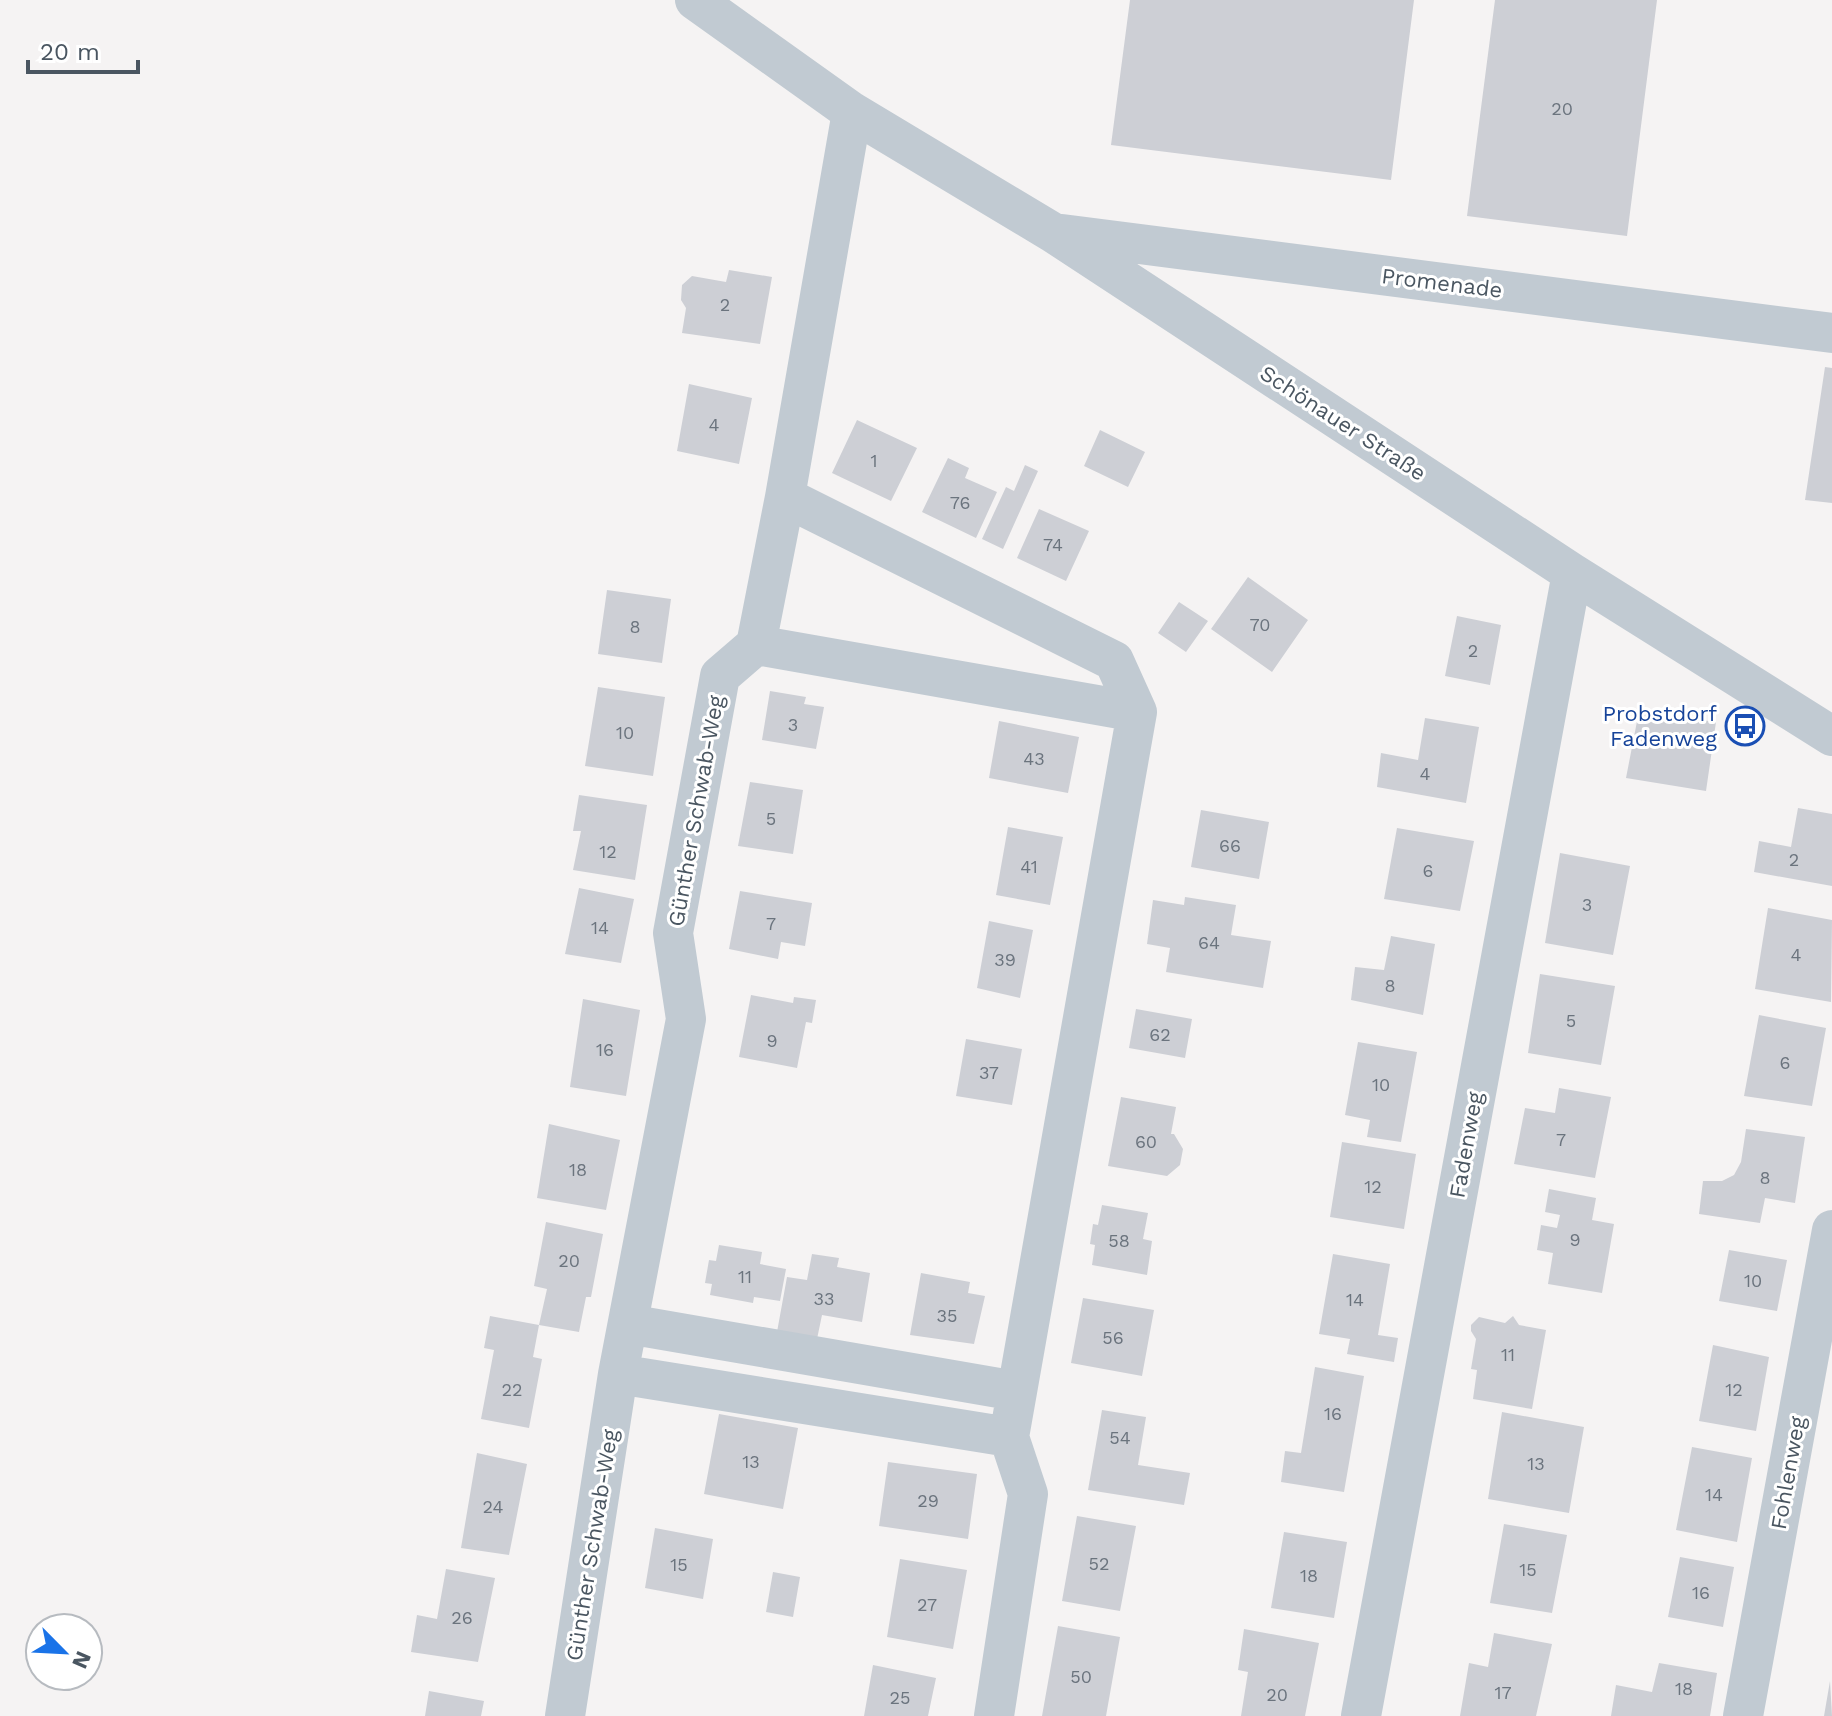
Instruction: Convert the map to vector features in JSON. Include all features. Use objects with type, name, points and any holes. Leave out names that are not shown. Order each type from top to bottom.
[{"type":"street","name":"Schönauer Straße","points":[[695,0],[852,112],[1052,232],[1572,573],[1832,736]]},
{"type":"street","points":[[852,112],[756,645],[1137,712]]},
{"type":"street","name":"Promenade","points":[[1052,232],[1832,333]]},
{"type":"street","points":[[785,497],[1114,661],[1137,712],[1009,1437],[1028,1494],[994,1716]]},
{"type":"street","name":"Fadenweg","points":[[1361,1716],[1572,573]]},
{"type":"street","name":"Günther Schwab-Weg","points":[[565,1716],[618,1374],[686,1019],[673,933],[720,676],[756,645]]},
{"type":"street","name":"Fohlenweg","points":[[1743,1716],[1832,1230]]},
{"type":"street","points":[[628,1324],[1016,1391]]},
{"type":"street","points":[[618,1374],[1009,1437]]},
{"type":"building","points":[[1130,0],[1414,0],[1391,180],[1111,145]]},
{"type":"building","points":[[1495,0],[1657,0],[1627,236],[1467,216]]},
{"type":"building","points":[[729,270],[772,277],[760,344],[682,333],[686,308],[681,300],[682,285],[692,276],[726,282]]},
{"type":"building","points":[[1825,367],[1832,368],[1832,503],[1805,500]]},
{"type":"building","points":[[689,384],[752,398],[739,464],[677,451]]},
{"type":"building","points":[[857,420],[917,448],[891,501],[832,473]]},
{"type":"building","points":[[1100,430],[1145,452],[1128,487],[1084,466]]},
{"type":"building","points":[[948,458],[969,468],[965,478],[997,492],[976,538],[922,512]]},
{"type":"building","points":[[1025,465],[1038,471],[1003,549],[982,539],[1006,487],[1014,491]]},
{"type":"building","points":[[1039,509],[1089,531],[1066,581],[1017,558]]},
{"type":"building","points":[[1248,577],[1308,620],[1272,672],[1211,629]]},
{"type":"building","points":[[607,590],[671,599],[662,663],[598,654]]},
{"type":"building","points":[[1179,602],[1208,621],[1186,652],[1158,633]]},
{"type":"building","points":[[1457,616],[1501,625],[1490,685],[1445,676]]},
{"type":"building","points":[[598,687],[665,697],[653,776],[585,766]]},
{"type":"building","points":[[770,691],[806,697],[804,704],[824,707],[816,749],[762,740]]},
{"type":"building","points":[[1639,711],[1716,722],[1706,791],[1626,778]]},
{"type":"building","points":[[1425,718],[1479,727],[1466,803],[1377,787],[1381,753],[1418,760]]},
{"type":"building","points":[[999,721],[1079,737],[1068,793],[989,778]]},
{"type":"building","points":[[750,782],[803,790],[793,854],[738,846]]},
{"type":"building","points":[[579,795],[647,805],[635,880],[573,870],[581,831],[573,831]]},
{"type":"building","points":[[1798,808],[1832,814],[1832,886],[1754,872],[1759,841],[1791,847]]},
{"type":"building","points":[[1201,810],[1269,822],[1259,879],[1191,867]]},
{"type":"building","points":[[1008,827],[1063,837],[1050,905],[996,895]]},
{"type":"building","points":[[1397,828],[1474,841],[1460,911],[1384,899]]},
{"type":"building","points":[[1560,853],[1630,866],[1613,955],[1545,943]]},
{"type":"building","points":[[579,888],[634,899],[621,963],[565,954]]},
{"type":"building","points":[[740,891],[812,903],[805,946],[781,942],[778,959],[729,949]]},
{"type":"building","points":[[1185,897],[1236,905],[1231,935],[1271,941],[1263,988],[1166,972],[1170,948],[1147,944],[1153,900],[1184,905]]},
{"type":"building","points":[[1768,908],[1832,920],[1831,1002],[1755,989]]},
{"type":"building","points":[[989,921],[1033,930],[1020,998],[977,988]]},
{"type":"building","points":[[1391,936],[1435,944],[1423,1015],[1351,1000],[1355,967],[1384,970]]},
{"type":"building","points":[[1540,974],[1615,986],[1601,1065],[1528,1053]]},
{"type":"building","points":[[751,995],[793,1003],[794,997],[816,1000],[812,1023],[806,1022],[797,1068],[739,1057]]},
{"type":"building","points":[[583,999],[640,1010],[626,1096],[570,1087]]},
{"type":"building","points":[[1136,1009],[1192,1019],[1185,1058],[1129,1048]]},
{"type":"building","points":[[1759,1015],[1826,1028],[1812,1106],[1744,1096]]},
{"type":"building","points":[[966,1039],[1022,1049],[1012,1105],[956,1096]]},
{"type":"building","points":[[1358,1042],[1417,1052],[1401,1142],[1367,1137],[1370,1120],[1345,1115]]},
{"type":"building","points":[[1559,1088],[1611,1097],[1595,1178],[1514,1164],[1525,1108],[1555,1113]]},
{"type":"building","points":[[1121,1097],[1176,1107],[1171,1134],[1183,1149],[1180,1165],[1167,1176],[1108,1166]]},
{"type":"building","points":[[549,1124],[620,1140],[606,1210],[537,1198]]},
{"type":"building","points":[[1746,1129],[1805,1137],[1795,1203],[1765,1198],[1760,1223],[1699,1214],[1703,1181],[1722,1181],[1734,1175],[1741,1162]]},
{"type":"building","points":[[1342,1142],[1416,1154],[1404,1229],[1330,1217]]},
{"type":"building","points":[[1549,1189],[1596,1198],[1592,1220],[1614,1224],[1602,1293],[1548,1284],[1553,1253],[1537,1250],[1541,1225],[1557,1228],[1560,1215],[1545,1212]]},
{"type":"building","points":[[1102,1205],[1148,1213],[1143,1239],[1152,1241],[1147,1275],[1092,1265],[1095,1245],[1090,1244],[1093,1224],[1098,1225]]},
{"type":"building","points":[[546,1222],[603,1234],[591,1297],[586,1297],[579,1332],[539,1325],[547,1289],[534,1286]]},
{"type":"building","points":[[719,1245],[762,1252],[760,1264],[786,1269],[780,1301],[754,1297],[753,1303],[710,1295],[712,1284],[705,1283],[709,1260],[716,1261]]},
{"type":"building","points":[[1729,1250],[1787,1260],[1777,1311],[1719,1301]]},
{"type":"building","points":[[812,1254],[839,1258],[837,1267],[870,1273],[862,1322],[822,1315],[817,1339],[777,1332],[787,1277],[807,1280]]},
{"type":"building","points":[[1333,1254],[1390,1264],[1378,1335],[1398,1338],[1394,1362],[1347,1354],[1350,1339],[1319,1334]]},
{"type":"building","points":[[921,1273],[970,1282],[968,1293],[985,1296],[974,1344],[910,1335]]},
{"type":"building","points":[[1083,1298],[1154,1310],[1142,1376],[1071,1363]]},
{"type":"building","points":[[490,1316],[539,1325],[533,1357],[542,1359],[529,1428],[481,1419],[494,1350],[484,1348]]},
{"type":"building","points":[[1513,1316],[1519,1325],[1546,1330],[1532,1409],[1473,1399],[1477,1370],[1471,1369],[1476,1339],[1471,1325],[1479,1317],[1505,1323]]},
{"type":"building","points":[[1713,1345],[1769,1357],[1756,1431],[1699,1421]]},
{"type":"building","points":[[1315,1367],[1364,1376],[1344,1492],[1281,1482],[1285,1451],[1301,1453]]},
{"type":"building","points":[[1102,1410],[1146,1417],[1138,1465],[1190,1473],[1184,1505],[1088,1490]]},
{"type":"building","points":[[1502,1412],[1584,1427],[1569,1513],[1488,1499]]},
{"type":"building","points":[[719,1414],[798,1428],[783,1509],[704,1494]]},
{"type":"building","points":[[1692,1447],[1752,1458],[1737,1542],[1676,1530]]},
{"type":"building","points":[[477,1453],[527,1464],[509,1555],[461,1548]]},
{"type":"building","points":[[888,1462],[977,1474],[968,1539],[879,1526]]},
{"type":"building","points":[[1077,1516],[1136,1526],[1120,1611],[1062,1601]]},
{"type":"building","points":[[1504,1524],[1567,1535],[1552,1613],[1490,1603]]},
{"type":"building","points":[[655,1528],[713,1539],[703,1599],[645,1588]]},
{"type":"building","points":[[1284,1532],[1347,1542],[1334,1618],[1271,1608]]},
{"type":"building","points":[[1680,1557],[1734,1567],[1723,1627],[1668,1617]]},
{"type":"building","points":[[900,1559],[967,1570],[953,1649],[887,1637]]},
{"type":"building","points":[[446,1569],[495,1578],[478,1662],[411,1652],[417,1615],[437,1619]]},
{"type":"building","points":[[773,1572],[800,1577],[793,1617],[766,1612]]},
{"type":"building","points":[[1058,1626],[1120,1637],[1106,1716],[1042,1716]]},
{"type":"building","points":[[1244,1629],[1319,1643],[1305,1716],[1241,1716],[1248,1672],[1238,1670]]},
{"type":"building","points":[[1494,1633],[1552,1644],[1536,1716],[1460,1716],[1469,1663],[1488,1667]]},
{"type":"building","points":[[1659,1663],[1717,1673],[1710,1716],[1611,1716],[1616,1685],[1652,1692]]},
{"type":"building","points":[[873,1665],[936,1678],[928,1716],[864,1716]]},
{"type":"building","points":[[1830,1681],[1832,1716],[1824,1716]]},
{"type":"building","points":[[429,1691],[484,1701],[481,1716],[425,1716]]},
{"type":"place","name":"Probstdorf Fadenweg","points":[[1745,726]]}]
